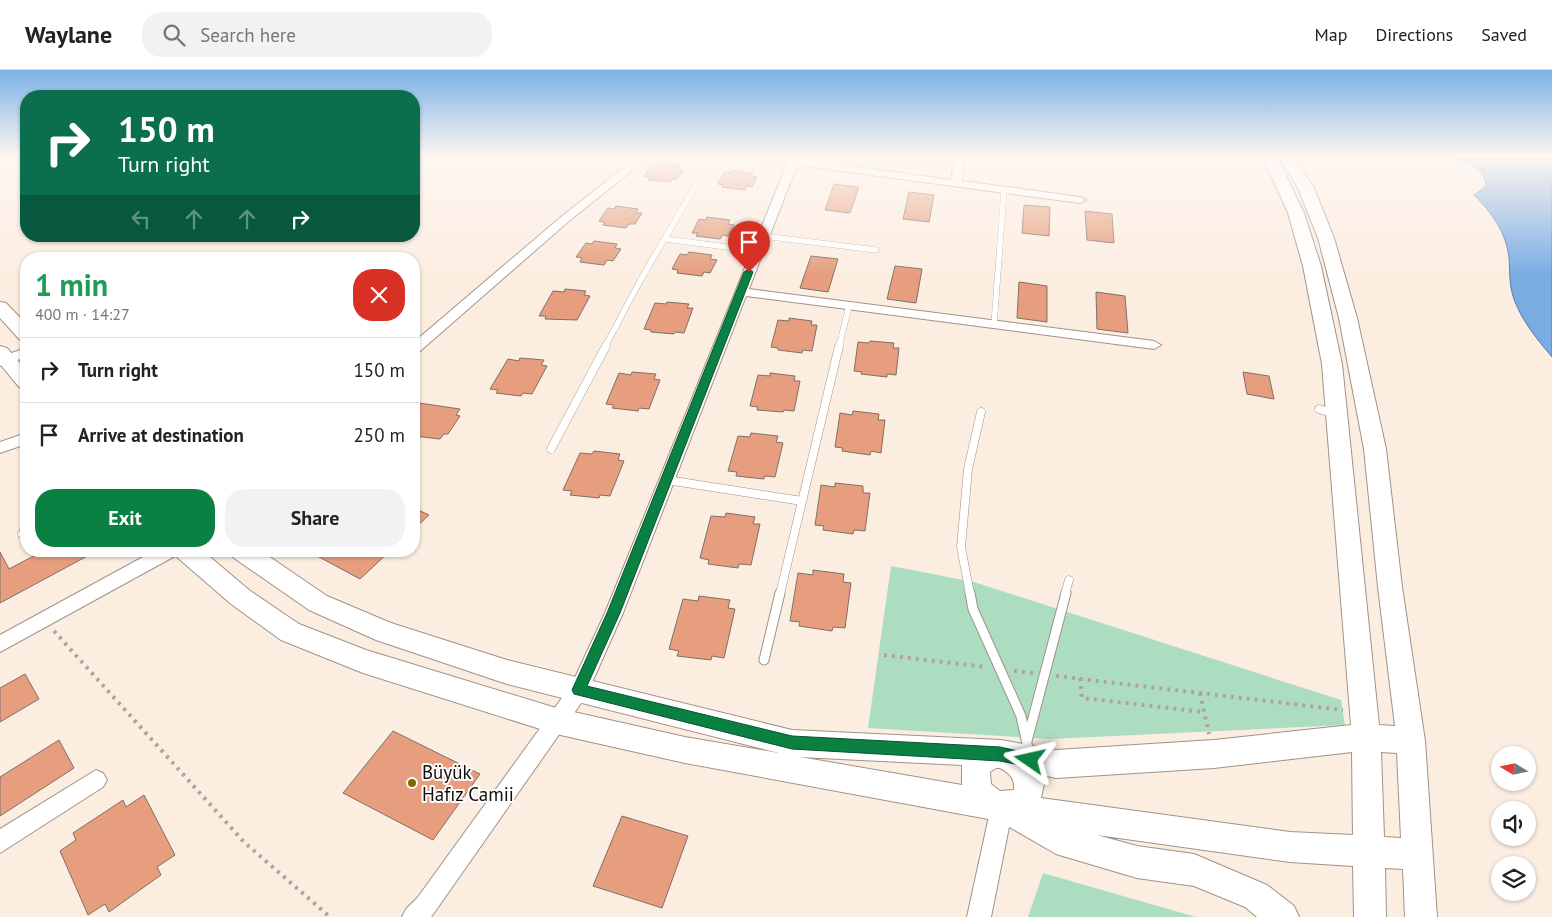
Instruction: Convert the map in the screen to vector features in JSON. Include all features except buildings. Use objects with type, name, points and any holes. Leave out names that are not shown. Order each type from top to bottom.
[{"type":"main road","points":[[1288,197],[1296,213],[1312,266],[1332,364],[1328,411],[1365,725],[1370,851],[1370,917]]},
{"type":"main road","points":[[1309,197],[1326,238],[1350,327],[1375,449],[1390,587],[1412,740],[1421,917]]},
{"type":"main road","points":[[0,307],[20,329]]},
{"type":"main road","points":[[2,358],[20,376]]},
{"type":"main road","points":[[193,557],[240,596],[290,632],[363,661],[556,721],[685,750],[1002,807],[1290,847],[1419,854]]},
{"type":"main road","points":[[251,557],[318,603],[385,632],[507,672],[792,743],[1000,754],[1028,751],[1056,764],[1214,754],[1365,725],[1412,740]]},
{"type":"main road","points":[[1000,754],[1009,756],[1024,768],[1030,784],[1025,800],[1019,805],[1002,807]]},
{"type":"main road","points":[[1002,807],[1056,839],[1137,862],[1194,870],[1256,896],[1283,917]]},
{"type":"street","points":[[420,344],[594,197]]},
{"type":"street","points":[[414,917],[426,904],[579,690],[614,613],[779,197]]},
{"type":"street","points":[[1054,197],[1080,200]]},
{"type":"street","points":[[741,292],[1154,345]]},
{"type":"street","points":[[2,358],[20,354]]},
{"type":"street","points":[[0,448],[20,440]]},
{"type":"street","points":[[0,644],[158,557]]},
{"type":"street","points":[[0,842],[96,780]]},
{"type":"street","points":[[979,917],[1002,807]]},
{"type":"lane","points":[[551,450],[689,197]]},
{"type":"lane","points":[[994,325],[1004,197]]},
{"type":"lane","points":[[665,239],[876,250]]},
{"type":"lane","points":[[764,660],[849,306]]},
{"type":"lane","points":[[981,412],[968,468],[961,547],[973,609],[1021,716],[1028,751]]},
{"type":"lane","points":[[666,480],[802,501]]},
{"type":"lane","points":[[1028,751],[1044,674],[1069,580]]},
{"type":"path","points":[[43,620],[244,842],[330,917]]},
{"type":"path","points":[[884,655],[1200,693],[1365,725]]},
{"type":"path","points":[[1080,678],[1082,698],[1204,712]]},
{"type":"path","points":[[1200,693],[1214,754]]},
{"type":"green space","points":[[891,566],[974,582],[1341,700],[1345,725],[1050,739],[868,728]]},
{"type":"green space","points":[[1043,873],[1196,917],[1028,917]]},
{"type":"water","points":[[1475,197],[1552,197],[1552,357],[1530,328],[1516,304],[1510,282],[1509,258],[1505,240],[1487,209]]},
{"type":"place","name":"Büyük Hafız Camii","points":[[412,783]]},
{"type":"route","points":[[749,272],[614,613],[579,690],[792,743],[1000,754],[1030,760]]}]
